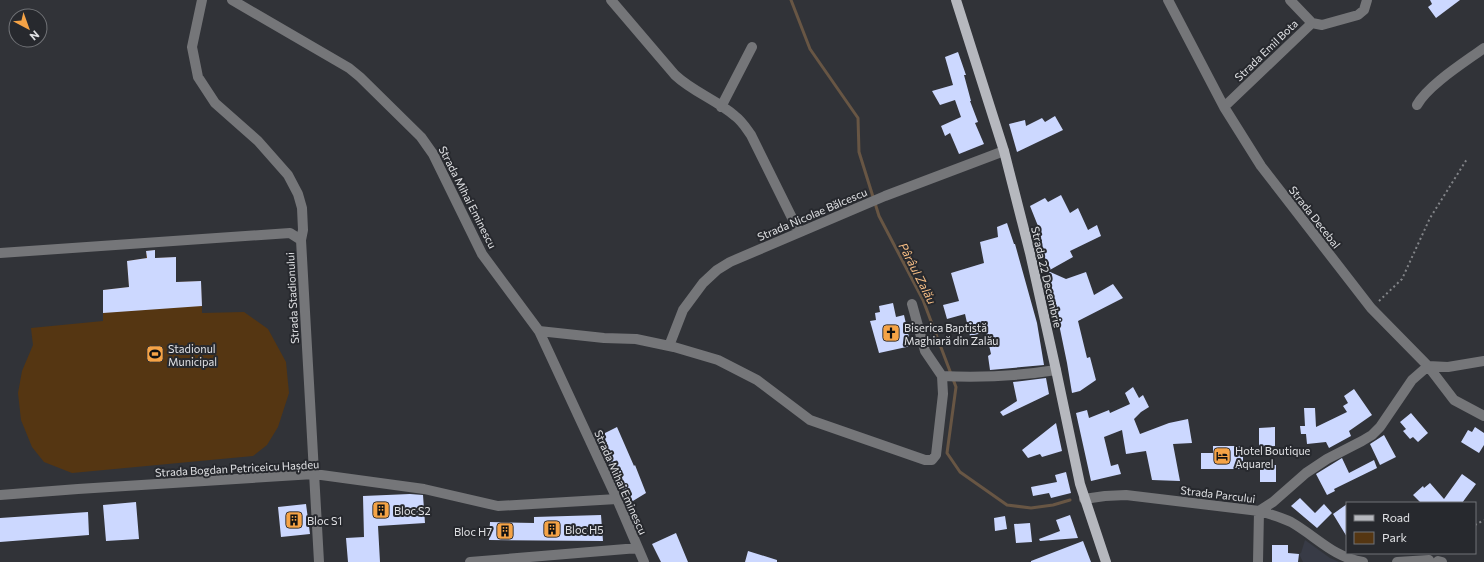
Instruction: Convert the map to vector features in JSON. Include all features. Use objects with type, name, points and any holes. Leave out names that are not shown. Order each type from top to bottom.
[{"type":"main road","name":"Strada 22 Decembrie","points":[[956,0],[1004,151],[1030,253],[1084,499],[1106,562]]},
{"type":"street","points":[[202,0],[192,47],[198,76],[215,103],[258,141],[288,174],[298,194],[302,208],[303,230],[301,240]]},
{"type":"street","name":"Strada Mihai Eminescu","points":[[232,0],[348,68],[360,77],[421,137],[438,164],[482,254],[539,331],[644,562]]},
{"type":"street","points":[[611,0],[684,84],[734,114],[743,123],[751,135],[799,232]]},
{"type":"street","name":"Strada Decebal","points":[[1168,0],[1224,107],[1261,166],[1371,308],[1428,366],[1454,400],[1484,416]]},
{"type":"street","points":[[1290,0],[1312,23]]},
{"type":"street","name":"Strada Emil Bota","points":[[1224,107],[1312,23],[1322,25],[1358,15],[1364,10],[1366,0]]},
{"type":"street","points":[[721,106],[752,47]]},
{"type":"street","points":[[1417,105],[1421,97],[1453,70],[1484,48]]},
{"type":"street","name":"Strada Nicolae Bălcescu","points":[[669,346],[683,310],[703,283],[717,270],[730,262],[885,196],[1004,151]]},
{"type":"street","name":"Strada Stadionului","points":[[0,253],[290,233],[301,240],[319,562]]},
{"type":"street","points":[[539,331],[636,340],[669,346],[718,360],[756,380],[810,420],[925,460],[932,460],[936,455],[943,394],[942,376],[925,351],[912,304]]},
{"type":"street","points":[[1428,366],[1448,367],[1484,361]]},
{"type":"street","name":"Strada Parcului","points":[[1084,499],[1126,495],[1259,511],[1273,502],[1306,473],[1327,458],[1372,435],[1380,427],[1412,380],[1428,366]]},
{"type":"street","points":[[942,376],[966,377],[1017,375],[1056,370]]},
{"type":"street","name":"Strada Bogdan Petriceicu Hașdeu","points":[[0,495],[314,474],[424,490],[498,506],[617,500]]},
{"type":"street","points":[[1258,562],[1259,511],[1291,522],[1337,554],[1352,560],[1363,562]]},
{"type":"street","points":[[470,562],[638,548]]},
{"type":"street","points":[[1404,562],[1436,561]]},
{"type":"path","points":[[1371,308],[1402,279],[1430,218],[1467,159]]},
{"type":"shaded area","points":[[1305,540],[1330,558],[1339,562],[1303,562],[1299,554],[1301,553]]},
{"type":"green space","name":"Stadionul Municipal","points":[[155,250],[155,258],[176,257],[176,282],[201,281],[202,313],[244,312],[268,329],[286,362],[289,393],[278,427],[267,445],[253,456],[72,473],[44,462],[32,447],[21,420],[18,393],[22,371],[33,345],[31,328],[103,321],[103,290],[129,287],[127,261],[146,258],[146,251]]},
{"type":"building","points":[[1430,0],[1460,0],[1436,18],[1428,7],[1432,4]]},
{"type":"building","points":[[958,52],[966,75],[964,75],[970,101],[978,122],[975,123],[984,144],[959,154],[950,133],[945,136],[941,126],[961,117],[955,100],[940,105],[932,91],[953,85],[945,57]]},
{"type":"building","points":[[1055,116],[1063,130],[1017,152],[1009,124],[1025,120],[1026,126],[1042,118],[1045,122]]},
{"type":"building","points":[[1061,195],[1070,213],[1078,208],[1088,230],[1097,225],[1101,236],[1070,251],[1073,257],[1048,271],[1038,226],[1030,206],[1045,198],[1048,202]]},
{"type":"building","points":[[1007,223],[1015,244],[1037,323],[1044,365],[990,370],[988,356],[991,354],[986,332],[970,336],[965,314],[947,319],[943,305],[959,301],[951,273],[984,263],[980,242],[998,237],[997,227]]},
{"type":"building","points":[[155,250],[155,258],[176,257],[176,282],[201,281],[202,306],[103,313],[103,290],[129,287],[127,261],[147,258],[146,251]]},
{"type":"building","points":[[1048,271],[1066,279],[1086,272],[1094,295],[1113,284],[1123,298],[1078,321],[1087,358],[1090,357],[1096,380],[1080,391],[1072,393],[1067,363]]},
{"type":"building","name":"Biserica Baptistă Maghiară din Zalău","points":[[893,303],[896,317],[904,315],[911,346],[879,353],[870,321],[876,320],[875,313],[880,312],[879,306]]},
{"type":"building","points":[[1046,378],[1049,394],[1003,416],[1000,412],[1017,401],[1013,382]]},
{"type":"building","points":[[1133,387],[1139,398],[1143,395],[1149,407],[1134,419],[1140,434],[1169,423],[1188,419],[1192,443],[1173,444],[1180,481],[1152,480],[1146,451],[1126,454],[1122,430],[1104,437],[1111,466],[1118,464],[1121,474],[1091,481],[1076,413],[1087,410],[1089,418],[1109,410],[1110,413],[1130,404],[1125,393]]},
{"type":"building","points":[[1354,389],[1372,415],[1349,431],[1351,436],[1329,448],[1326,442],[1307,444],[1306,434],[1301,434],[1300,426],[1305,426],[1304,408],[1315,408],[1316,427],[1347,412],[1343,406],[1348,403],[1344,396]]},
{"type":"building","points":[[1411,413],[1428,433],[1418,442],[1413,437],[1410,439],[1403,431],[1406,429],[1400,422]]},
{"type":"building","points":[[1056,423],[1062,451],[1042,457],[1040,454],[1028,458],[1022,450]]},
{"type":"building","points":[[617,427],[646,493],[628,504],[612,465],[609,466],[599,436]]},
{"type":"building","points":[[1275,427],[1275,446],[1259,447],[1259,428]]},
{"type":"building","points":[[1475,427],[1484,433],[1484,445],[1479,453],[1461,442],[1468,430],[1472,432]]},
{"type":"building","points":[[1384,435],[1396,457],[1380,465],[1370,444]]},
{"type":"building","points":[[1213,446],[1243,446],[1243,469],[1201,469],[1201,453],[1213,453]]},
{"type":"building","points":[[1342,458],[1349,473],[1374,460],[1377,468],[1334,489],[1335,491],[1327,495],[1316,474]]},
{"type":"building","points":[[1260,465],[1276,465],[1276,482],[1260,482]]},
{"type":"building","points":[[1066,472],[1071,493],[1051,498],[1049,493],[1033,496],[1031,487],[1057,482],[1055,475]]},
{"type":"building","points":[[1462,474],[1476,484],[1463,502],[1420,502],[1413,495],[1423,486],[1424,488],[1430,483],[1444,499]]},
{"type":"building","points":[[410,494],[423,495],[425,523],[378,526],[380,562],[348,562],[346,538],[364,537],[363,496]]},
{"type":"building","points":[[1300,498],[1315,513],[1324,504],[1332,513],[1317,528],[1291,506]]},
{"type":"building","points":[[136,502],[139,539],[106,541],[103,505]]},
{"type":"building","name":"Bloc S1","points":[[306,504],[310,534],[281,537],[278,507]]},
{"type":"building","points":[[1346,505],[1346,535],[1333,514]]},
{"type":"building","points":[[88,512],[89,535],[0,542],[0,518]]},
{"type":"building","points":[[601,515],[603,541],[489,540],[490,522],[534,523],[534,517]]},
{"type":"building","points":[[1070,515],[1078,538],[1040,541],[1039,539],[1060,531],[1056,520]]},
{"type":"building","points":[[1005,516],[1007,529],[995,531],[994,518]]},
{"type":"building","points":[[1030,523],[1032,542],[1016,543],[1014,524]]},
{"type":"building","points":[[676,533],[688,562],[661,562],[652,544]]},
{"type":"building","points":[[1083,541],[1091,562],[1031,562],[1031,561]]},
{"type":"building","points":[[1272,545],[1288,545],[1288,553],[1299,554],[1298,562],[1272,562]]},
{"type":"building","points":[[748,551],[777,560],[777,562],[745,562]]},
{"type":"waterway","name":"Pârâul Zalău","points":[[791,0],[810,49],[858,118],[859,152],[879,216],[923,300],[956,387],[947,453],[960,472],[1007,505],[1031,508],[1053,505],[1070,500]]},
{"type":"place","name":"Biserica Baptistă Maghiară din Zalău","points":[[891,333]]},
{"type":"place","name":"Stadionul Municipal","points":[[155,354]]},
{"type":"place","name":"Hotel Boutique Aquarel","points":[[1222,456]]},
{"type":"place","name":"Bloc S2","points":[[381,510]]},
{"type":"place","name":"Bloc S1","points":[[294,520]]},
{"type":"place","name":"Bloc H5","points":[[552,529]]},
{"type":"place","name":"Bloc H7","points":[[505,531]]}]
